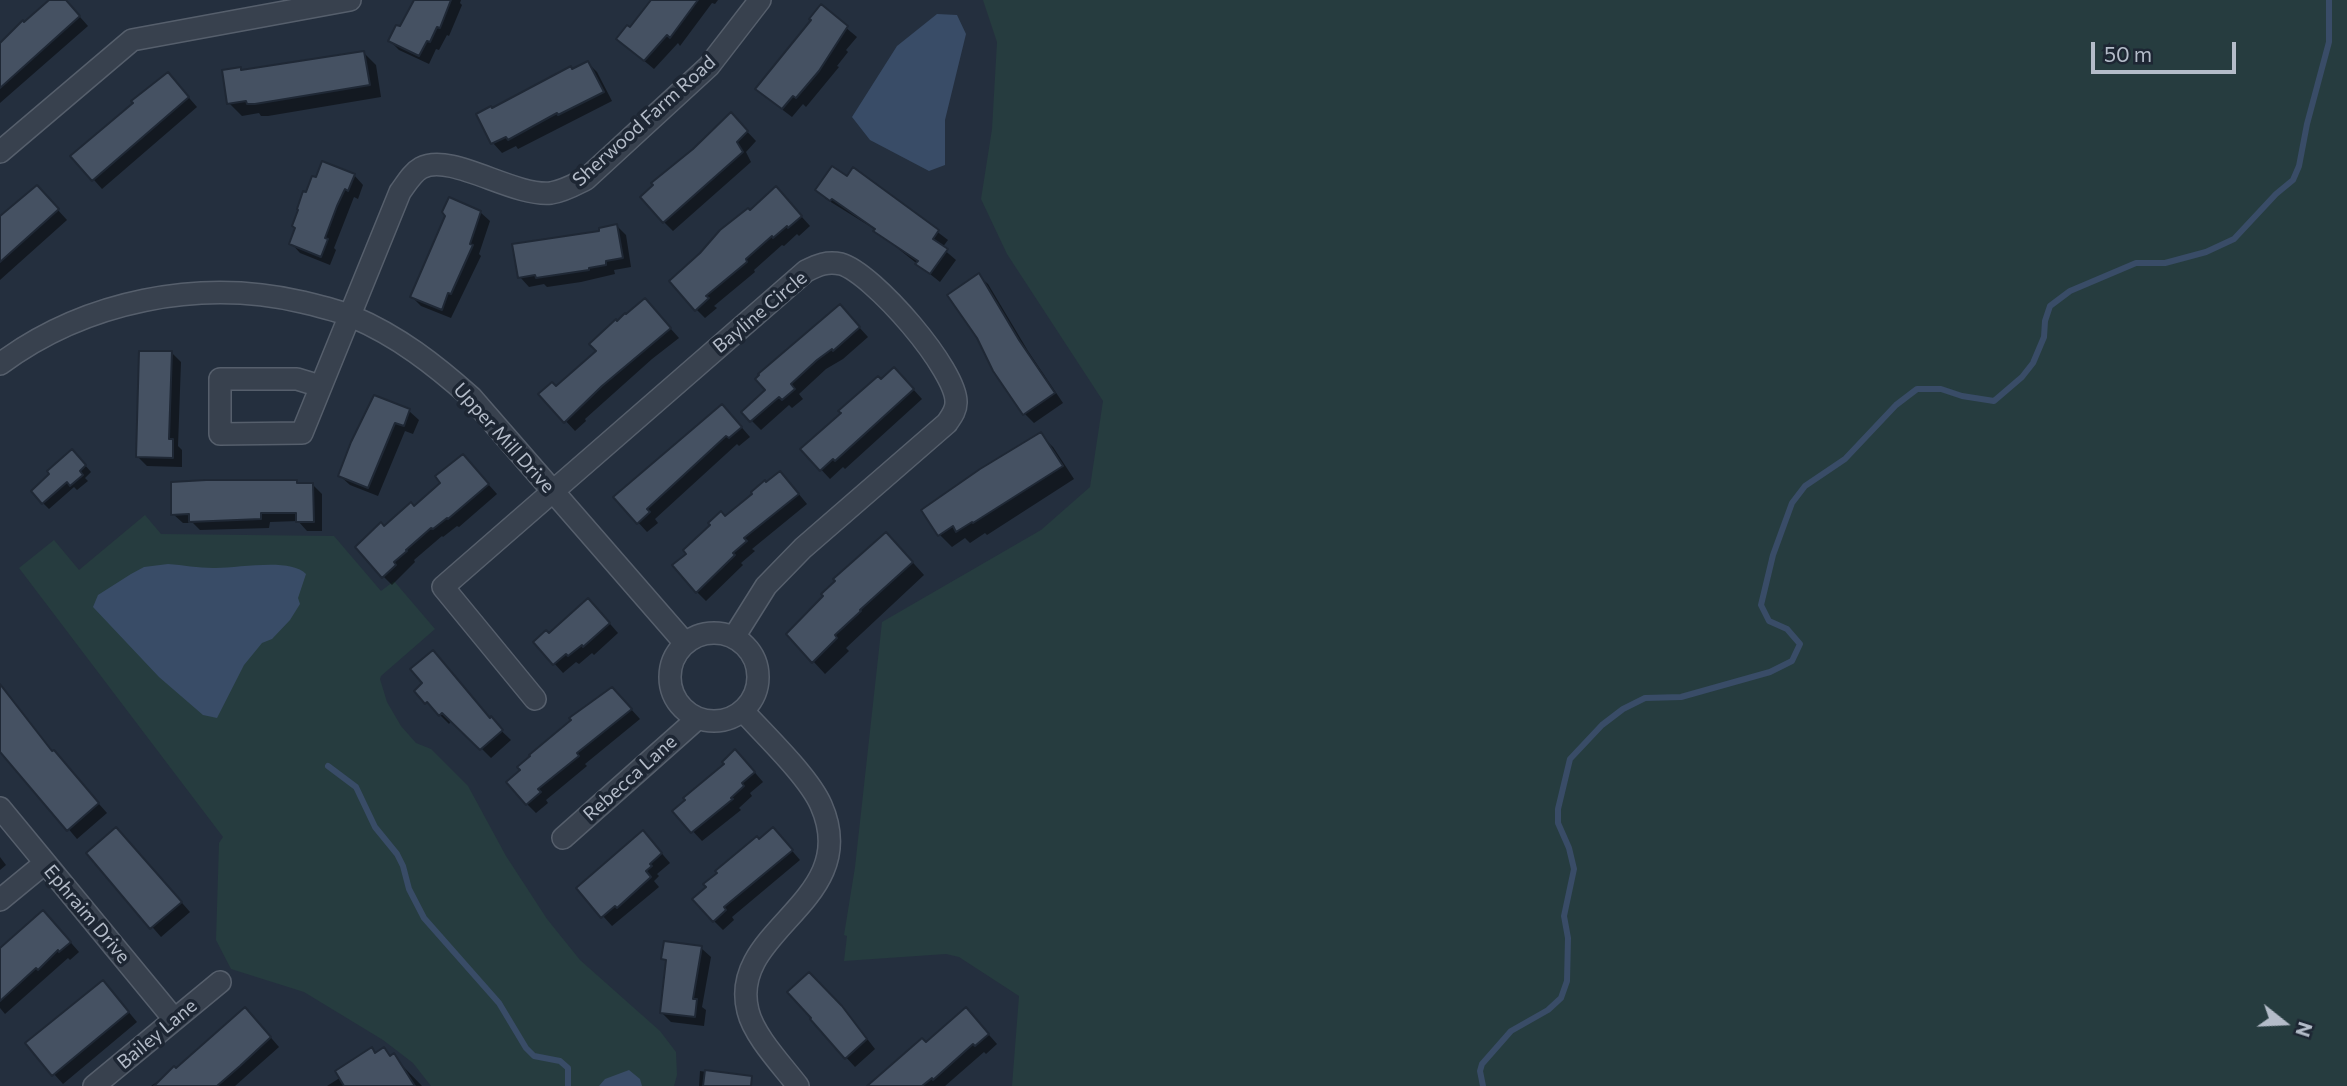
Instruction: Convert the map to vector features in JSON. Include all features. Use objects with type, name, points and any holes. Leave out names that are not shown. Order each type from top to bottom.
[{"type":"street","points":[[0,152],[131,40],[350,0]]},
{"type":"street","name":"Sherwood Farm Road","points":[[320,386],[297,379],[220,379],[219,434],[302,433],[400,192],[422,167],[440,164],[457,167],[530,193],[568,189],[586,179],[709,66],[760,0]]},
{"type":"street","name":"Bayline Circle","points":[[552,491],[806,271],[820,263],[831,263],[844,265],[865,278],[889,300],[936,356],[953,389],[957,402],[954,412],[947,423],[803,548],[766,586],[734,637]]},
{"type":"street","name":"Upper Mill Drive","points":[[0,364],[22,348],[71,323],[120,305],[175,294],[231,292],[279,297],[351,316],[388,334],[443,372],[471,397],[685,643]]},
{"type":"street","points":[[535,699],[443,587],[552,491]]},
{"type":"street","points":[[721,633],[734,637],[750,652],[758,672],[752,700],[743,711],[721,722],[697,719],[679,705],[669,684],[675,654],[696,636],[721,633]]},
{"type":"street","points":[[743,711],[810,785],[821,803],[828,824],[829,846],[823,872],[811,894],[758,952],[747,989],[747,1010],[754,1028],[798,1086]]},
{"type":"street","name":"Rebecca Lane","points":[[563,838],[697,719]]},
{"type":"street","name":"Ephraim Drive","points":[[0,808],[174,1019]]},
{"type":"street","points":[[0,900],[45,863]]},
{"type":"street","name":"Bailey Lane","points":[[94,1086],[220,982]]},
{"type":"green space","points":[[983,0],[2347,0],[2347,1086],[1012,1086],[1019,996],[959,957],[946,954],[844,961],[847,936],[844,935],[855,867],[882,622],[1041,530],[1090,487],[1103,401],[1007,254],[981,199],[992,129],[997,42]]},
{"type":"green space","points":[[145,515],[161,534],[334,536],[381,591],[394,581],[435,629],[381,676],[387,702],[401,726],[416,743],[431,749],[468,786],[506,856],[547,919],[580,960],[660,1031],[676,1052],[677,1075],[674,1086],[431,1086],[413,1063],[383,1040],[304,992],[231,969],[216,940],[219,843],[223,837],[19,568],[54,540],[79,570]]},
{"type":"water","points":[[937,14],[957,15],[966,34],[945,120],[945,165],[929,171],[870,140],[852,117],[897,46]]},
{"type":"water","points":[[168,564],[213,568],[275,565],[288,566],[306,574],[298,598],[300,604],[290,620],[272,639],[262,643],[244,665],[217,718],[203,715],[159,677],[93,607],[98,595],[131,574],[144,567]]},
{"type":"water","points":[[629,1070],[640,1079],[642,1086],[599,1086],[605,1079]]},
{"type":"building","points":[[49,0],[66,0],[80,16],[0,88],[0,43],[23,20],[24,22]]},
{"type":"building","points":[[414,0],[451,0],[440,28],[437,27],[419,56],[388,41],[396,25],[400,26]]},
{"type":"building","points":[[651,0],[698,0],[670,38],[667,35],[644,61],[616,39],[627,25],[630,27]]},
{"type":"building","points":[[821,4],[848,26],[819,71],[796,98],[793,96],[782,109],[755,89]]},
{"type":"building","points":[[364,51],[370,85],[255,104],[247,104],[246,101],[227,104],[222,70],[241,67],[241,70]]},
{"type":"building","points":[[588,61],[604,92],[558,115],[557,113],[508,140],[506,137],[491,144],[476,114],[571,66],[572,69]]},
{"type":"building","points":[[168,72],[189,97],[92,181],[70,156]]},
{"type":"building","points":[[731,112],[748,131],[737,142],[743,152],[663,223],[640,197],[653,185],[651,183],[693,149]]},
{"type":"building","points":[[322,161],[355,174],[348,191],[345,189],[337,206],[321,257],[289,244],[303,191],[306,192],[312,176],[316,177]]},
{"type":"building","points":[[832,166],[847,176],[853,167],[939,230],[933,239],[948,249],[930,274],[915,264],[918,261],[873,231],[875,229],[815,190]]},
{"type":"building","points":[[37,185],[59,209],[0,262],[0,216]]},
{"type":"building","points":[[776,186],[802,216],[773,238],[772,236],[746,259],[747,262],[706,296],[709,298],[695,311],[669,281],[700,253],[720,230],[748,208],[750,210]]},
{"type":"building","points":[[449,197],[481,211],[470,244],[473,245],[442,310],[410,297],[445,216],[442,212]]},
{"type":"building","points":[[617,224],[623,258],[606,261],[606,265],[589,270],[518,278],[512,244],[599,231],[599,228]]},
{"type":"building","points":[[979,273],[1055,393],[1023,415],[993,371],[977,338],[947,295]]},
{"type":"building","points":[[645,298],[671,328],[602,386],[564,423],[538,394],[552,382],[556,386],[596,351],[589,344],[616,319],[617,321]]},
{"type":"building","points":[[840,304],[860,327],[791,384],[795,389],[782,400],[779,397],[750,422],[741,412],[765,390],[755,379],[758,374]]},
{"type":"building","points":[[139,351],[172,351],[169,439],[173,439],[173,458],[136,457]]},
{"type":"building","points":[[894,367],[914,389],[835,461],[833,459],[820,471],[800,449],[878,376],[881,379]]},
{"type":"building","points":[[374,395],[410,409],[404,426],[395,423],[368,488],[338,476]]},
{"type":"building","points":[[722,404],[742,427],[729,438],[726,436],[647,509],[650,512],[637,524],[613,497]]},
{"type":"building","points":[[1041,432],[1063,466],[973,523],[956,532],[953,526],[938,536],[921,510],[980,469]]},
{"type":"building","points":[[72,449],[86,465],[80,471],[83,475],[70,486],[67,482],[42,504],[31,491],[49,474],[47,471]]},
{"type":"building","points":[[463,454],[489,484],[448,519],[431,528],[394,562],[396,565],[382,578],[355,547],[381,522],[384,526],[411,502],[414,506],[440,483],[435,476]]},
{"type":"building","points":[[780,471],[799,494],[744,538],[747,541],[733,553],[735,555],[696,593],[672,565],[686,554],[683,550],[721,511],[725,516],[765,480],[766,482]]},
{"type":"building","points":[[297,480],[297,483],[313,483],[314,522],[296,522],[296,513],[261,513],[261,519],[189,522],[189,514],[171,515],[171,482]]},
{"type":"building","points":[[886,532],[913,562],[835,635],[837,638],[812,663],[786,634],[823,596],[821,594],[835,581],[833,579]]},
{"type":"building","points":[[588,598],[610,623],[583,647],[582,645],[568,656],[566,654],[553,665],[533,642],[546,630],[549,633]]},
{"type":"building","points":[[433,650],[503,730],[480,750],[442,713],[439,716],[427,702],[425,704],[414,691],[422,683],[410,669]]},
{"type":"building","points":[[0,684],[52,751],[54,750],[99,803],[67,831],[0,752]]},
{"type":"building","points":[[612,687],[632,709],[577,753],[579,756],[538,789],[541,792],[526,805],[506,782],[520,770],[517,767],[529,755],[571,720],[569,718]]},
{"type":"building","points":[[735,749],[755,772],[742,783],[744,786],[731,798],[733,799],[691,833],[672,811],[685,800],[683,798],[724,764],[722,762]]},
{"type":"building","points":[[116,827],[182,902],[150,929],[86,853]]},
{"type":"building","points":[[773,827],[793,850],[724,907],[726,910],[713,922],[692,899],[706,887],[703,884],[717,873],[715,871],[757,836],[759,839]]},
{"type":"building","points":[[643,830],[662,853],[646,871],[651,877],[617,908],[615,906],[601,918],[576,888]]},
{"type":"building","points":[[43,910],[71,942],[59,952],[58,950],[38,970],[36,968],[0,1001],[0,948]]},
{"type":"building","points":[[664,941],[702,946],[693,999],[697,999],[695,1017],[660,1013],[666,960],[661,959]]},
{"type":"building","points":[[809,972],[842,1006],[867,1039],[845,1059],[787,992]]},
{"type":"building","points":[[103,980],[129,1012],[52,1076],[25,1043]]},
{"type":"building","points":[[245,1007],[271,1037],[217,1086],[154,1086],[174,1066],[176,1068]]},
{"type":"building","points":[[966,1007],[989,1034],[975,1046],[973,1044],[933,1080],[932,1078],[922,1086],[867,1086],[922,1038],[926,1042]]},
{"type":"building","points":[[372,1047],[375,1053],[384,1047],[390,1056],[394,1053],[415,1086],[344,1086],[335,1071]]},
{"type":"building","points":[[705,1070],[752,1076],[751,1086],[703,1086]]},
{"type":"waterway","points":[[1483,1086],[1480,1071],[1482,1064],[1511,1031],[1548,1010],[1561,998],[1567,981],[1568,938],[1564,916],[1574,869],[1569,848],[1558,823],[1558,809],[1570,759],[1602,725],[1623,709],[1645,698],[1681,697],[1770,672],[1792,661],[1800,644],[1787,629],[1769,621],[1761,605],[1773,555],[1792,503],[1805,486],[1845,459],[1896,405],[1917,389],[1941,389],[1962,396],[1994,401],[2022,377],[2033,363],[2044,337],[2050,306],[2070,291],[2136,263],[2165,263],[2206,252],[2234,239],[2276,194],[2293,180],[2299,166],[2307,124],[2329,42],[2329,0]]},
{"type":"waterway","points":[[328,766],[356,787],[375,827],[397,854],[409,889],[424,918],[499,1003],[526,1048],[534,1056],[560,1061],[568,1068],[568,1086]]}]
